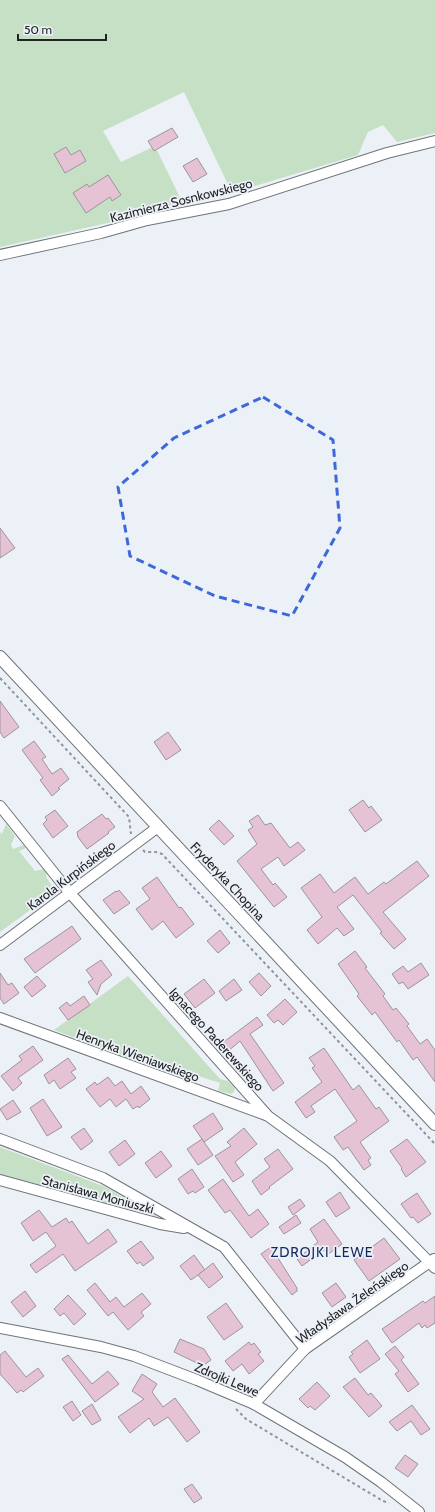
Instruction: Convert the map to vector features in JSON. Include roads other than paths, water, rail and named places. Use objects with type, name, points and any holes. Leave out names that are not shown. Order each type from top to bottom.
[{"type":"street","name":"Kazimierza Sosnkowskiego","points":[[0,255],[101,233],[147,220],[229,204],[387,153],[435,141]]},
{"type":"street","name":"Fryderyka Chopina","points":[[0,657],[435,1124]]},
{"type":"street","name":"Ignacego Paderewskiego","points":[[0,806],[70,893],[268,1116],[330,1161],[433,1263]]},
{"type":"street","name":"Karola Kurpińskiego","points":[[0,945],[158,827]]},
{"type":"street","name":"Henryka Wieniawskiego","points":[[0,1018],[268,1116]]},
{"type":"street","name":"Stanisława Moniuszki","points":[[0,1139],[103,1178],[224,1247],[305,1349]]},
{"type":"street","name":"Stanisława Moniuszki","points":[[0,1180],[160,1224],[190,1228]]},
{"type":"street","name":"Władysława Żeleńskiego","points":[[254,1404],[305,1349],[433,1263]]},
{"type":"street","name":"Zdrojki Lewe","points":[[0,1328],[101,1347],[134,1356],[254,1404],[345,1457],[381,1482],[418,1512]]},
{"type":"district","name":"ZDROJKI LEWE","points":[[322,1252]]}]
